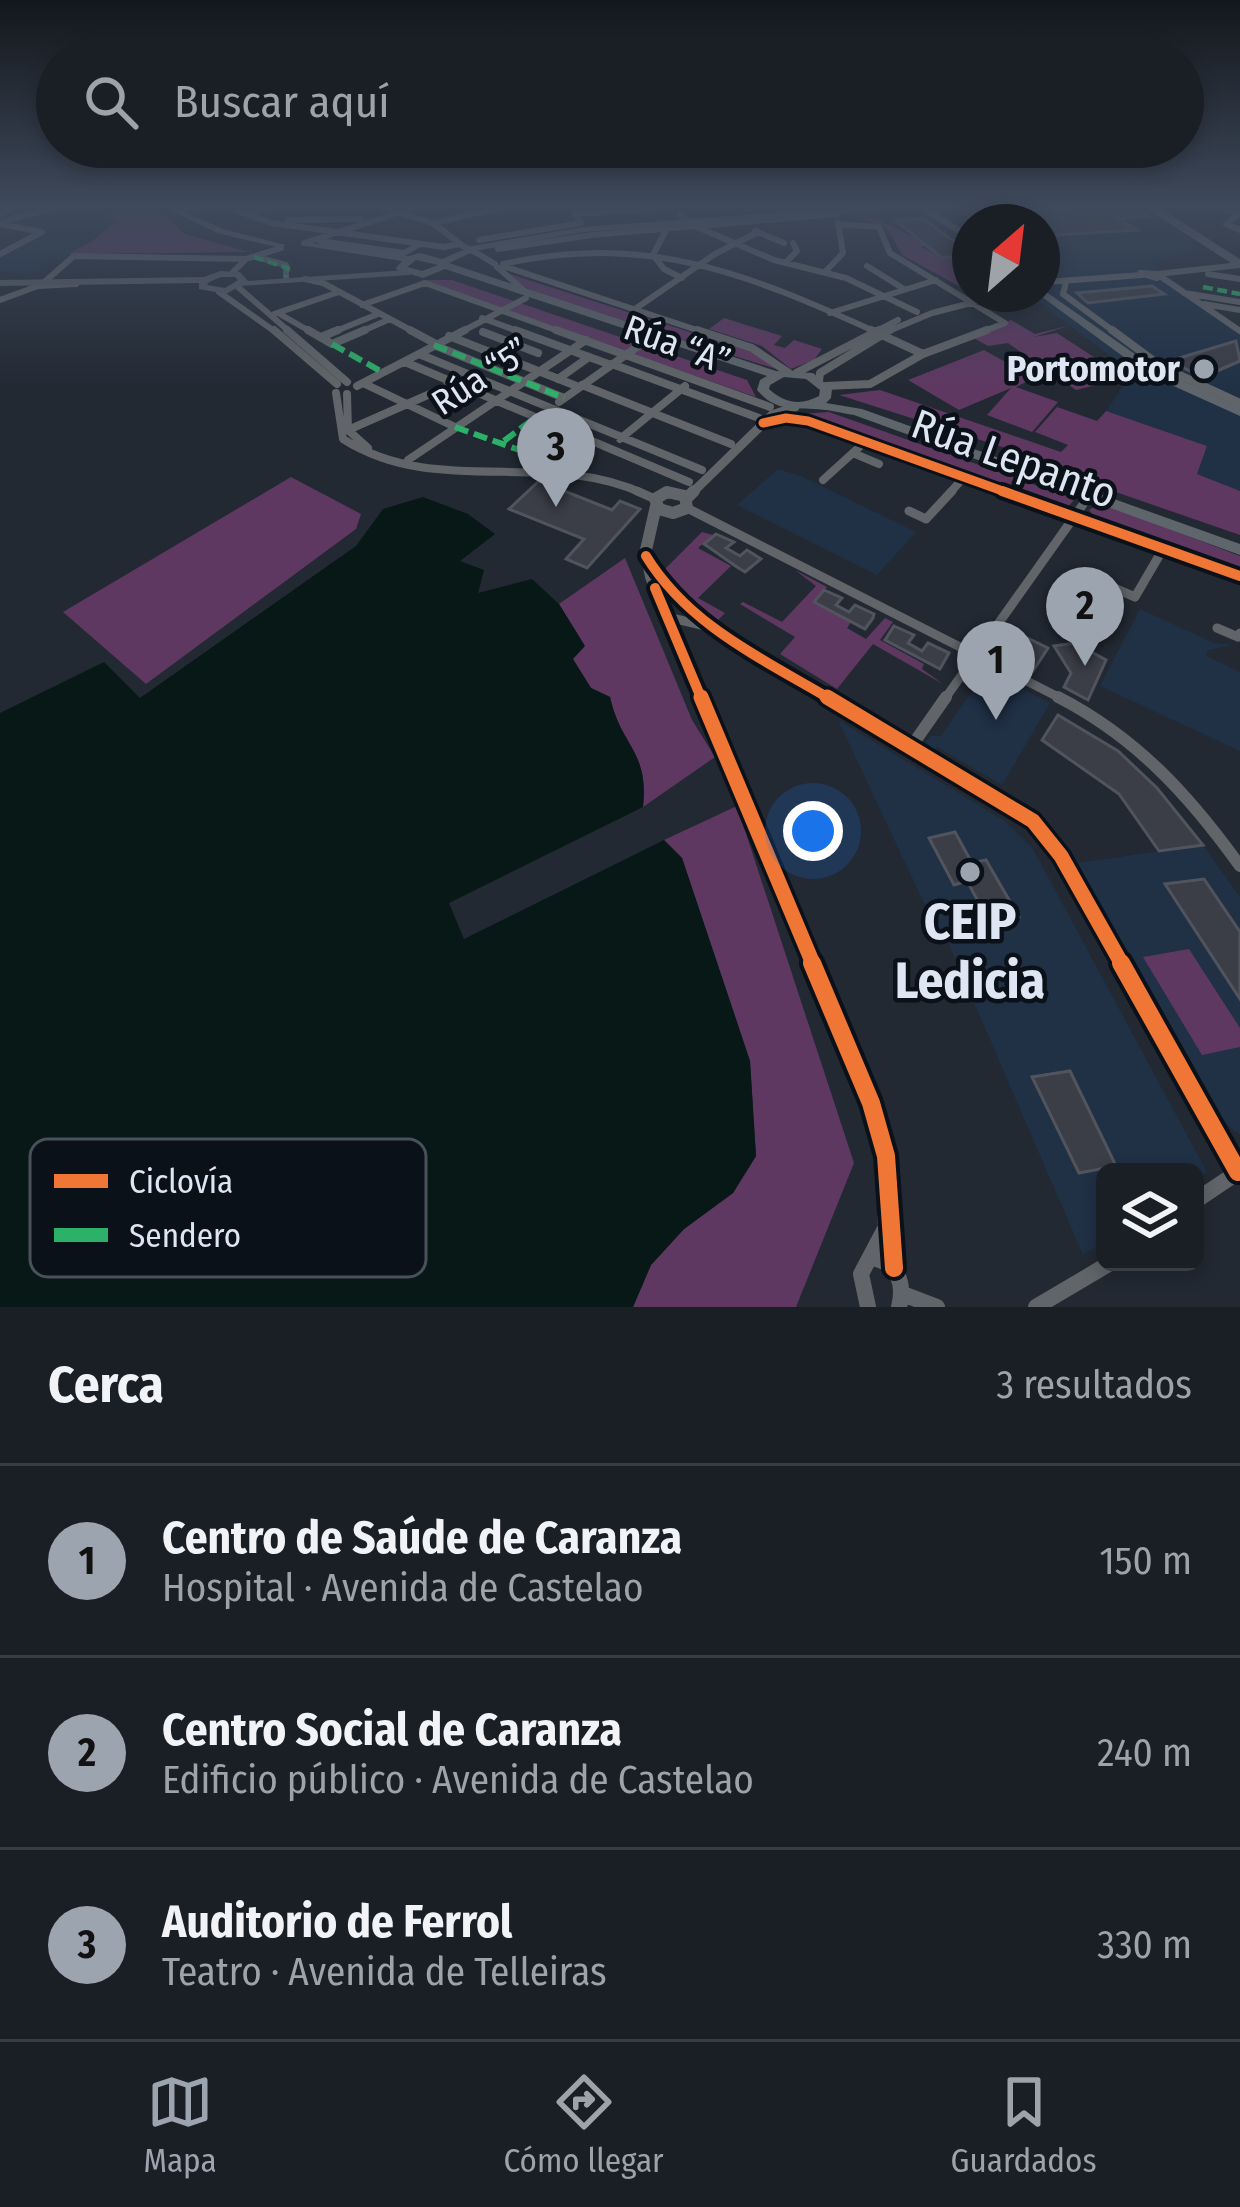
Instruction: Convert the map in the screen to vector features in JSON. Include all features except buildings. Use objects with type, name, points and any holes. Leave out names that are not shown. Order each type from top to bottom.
[{"type":"highway","points":[[418,268],[787,374],[857,412],[1240,550]]},
{"type":"highway","points":[[437,271],[441,268]]},
{"type":"highway","points":[[527,296],[749,375],[767,396],[794,407],[821,392],[1240,538]]},
{"type":"highway","points":[[1060,297],[1151,371],[1240,407]]},
{"type":"highway","points":[[767,396],[787,374]]},
{"type":"highway","points":[[1073,488],[1079,509],[1103,498]]},
{"type":"main road","points":[[0,286],[204,284],[232,274],[241,283],[326,280],[394,268]]},
{"type":"main road","points":[[0,286],[204,284],[219,292],[241,283],[398,268]]},
{"type":"street","points":[[42,284],[60,268]]},
{"type":"street","points":[[232,274],[239,268]]},
{"type":"street","points":[[286,277],[288,268]]},
{"type":"street","points":[[348,387],[527,296],[502,268]]},
{"type":"street","points":[[508,268],[752,348],[787,374],[917,312],[952,303]]},
{"type":"street","points":[[663,268],[682,278]]},
{"type":"street","points":[[635,309],[697,268]]},
{"type":"street","points":[[720,268],[923,354]]},
{"type":"street","points":[[807,268],[917,312]]},
{"type":"street","points":[[825,272],[829,268]]},
{"type":"street","points":[[870,268],[904,289]]},
{"type":"street","points":[[916,268],[952,289]]},
{"type":"street","points":[[1213,272],[1227,268]]},
{"type":"street","points":[[362,304],[437,271]]},
{"type":"street","name":"Rúa “A”","points":[[437,271],[498,309],[693,380],[767,396]]},
{"type":"street","points":[[1060,283],[1142,275],[1143,271],[1240,331]]},
{"type":"street","points":[[1157,276],[1213,272],[1236,278],[1234,293]]},
{"type":"street","points":[[326,280],[339,292],[435,344],[564,398]]},
{"type":"street","points":[[829,313],[936,280]]},
{"type":"street","points":[[1066,282],[1061,288],[1064,294],[1150,359],[1240,407]]},
{"type":"street","points":[[241,283],[348,387],[348,430],[361,445],[408,460],[485,467],[589,466],[662,497],[673,513]]},
{"type":"street","points":[[0,301],[29,289],[76,284]]},
{"type":"street","points":[[0,301],[60,289]]},
{"type":"street","points":[[219,292],[348,387],[408,404],[455,427]]},
{"type":"street","points":[[274,314],[339,292]]},
{"type":"street","points":[[1179,292],[1240,306]]},
{"type":"street","points":[[1195,302],[1240,306]]},
{"type":"street","points":[[952,305],[877,333],[824,370],[821,392],[871,384],[923,354],[1005,322],[989,312]]},
{"type":"street","points":[[274,314],[332,344],[389,320]]},
{"type":"street","points":[[321,337],[378,314]]},
{"type":"street","name":"Rúa Lepanto","points":[[482,317],[761,421],[800,419],[964,477],[1079,509],[1163,548],[1240,576]]},
{"type":"street","points":[[466,342],[498,323]]},
{"type":"street","points":[[483,332],[538,353]]},
{"type":"street","points":[[449,336],[731,444]]},
{"type":"street","points":[[965,336],[983,346]]},
{"type":"street","name":"Rúa “5”","points":[[408,460],[586,340]]},
{"type":"street","points":[[536,417],[647,340]]},
{"type":"street","points":[[521,364],[552,344]]},
{"type":"street","points":[[418,354],[702,470]]},
{"type":"street","points":[[348,430],[456,384],[502,357]]},
{"type":"street","points":[[558,379],[589,357]]},
{"type":"street","points":[[404,362],[689,482]]},
{"type":"street","points":[[608,448],[693,380]]},
{"type":"street","points":[[348,387],[343,439],[365,454],[405,465],[483,474],[578,471],[687,503],[1100,718],[1143,750],[1192,798],[1240,865]]},
{"type":"street","points":[[656,523],[687,503],[761,421],[767,396]]},
{"type":"street","points":[[794,407],[761,421],[689,482],[662,497],[646,556],[667,617],[871,1103],[886,1156],[889,1223],[901,1300],[937,1307]]},
{"type":"street","points":[[824,480],[866,441]]},
{"type":"street","points":[[854,453],[879,464]]},
{"type":"street","points":[[909,511],[926,519],[964,477]]},
{"type":"street","points":[[911,747],[1079,509]]},
{"type":"street","points":[[1114,587],[1136,597],[1163,548]]},
{"type":"street","points":[[646,556],[668,592],[710,627],[1015,808],[1048,838],[1239,1172],[1204,1195]]},
{"type":"street","points":[[667,617],[680,612],[695,616]]},
{"type":"street","points":[[667,617],[710,627]]},
{"type":"street","points":[[680,648],[690,631],[710,627]]},
{"type":"street","points":[[1217,628],[1238,637],[1240,633]]},
{"type":"street","points":[[868,1307],[858,1274],[872,1258],[889,1223]]},
{"type":"street","points":[[872,1258],[894,1268]]},
{"type":"street","points":[[1036,1307],[1097,1271]]},
{"type":"shaded area","points":[[0,268],[41,268],[30,274],[0,272]]},
{"type":"shaded area","points":[[926,268],[952,268],[952,282]]},
{"type":"shaded area","points":[[1060,268],[1159,268],[1240,327],[1240,491],[1196,474],[1207,446],[1106,411],[1132,373],[1052,312],[1060,312]]},
{"type":"shaded area","points":[[503,272],[755,353],[776,369],[534,293]]},
{"type":"shaded area","points":[[421,280],[452,280],[747,380],[756,397]]},
{"type":"shaded area","points":[[724,318],[782,336],[774,345],[785,348],[794,340],[822,349],[814,360],[791,369],[762,346],[709,329]]},
{"type":"shaded area","points":[[1011,320],[1035,334],[1071,325],[1034,337],[1057,333],[1126,378],[1076,390],[1008,343],[988,346],[972,337]]},
{"type":"shaded area","points":[[984,350],[1034,378],[1016,387],[1058,402],[1032,432],[987,415],[1011,388],[959,410],[908,380]]},
{"type":"shaded area","points":[[880,390],[1061,452],[1068,445],[1035,432],[1057,407],[1097,421],[1106,411],[1207,446],[1197,474],[1240,491],[1240,535],[1081,480],[1081,472],[839,395]]},
{"type":"shaded area","points":[[829,412],[1075,499],[1066,509],[801,414]]},
{"type":"shaded area","points":[[778,469],[916,532],[877,575],[737,505]]},
{"type":"shaded area","points":[[291,477],[361,514],[356,529],[146,684],[63,612]]},
{"type":"shaded area","points":[[423,497],[468,514],[495,534],[460,561],[484,570],[478,593],[532,579],[559,604],[585,646],[573,659],[591,688],[610,697],[642,773],[643,807],[449,903],[464,939],[664,840],[682,858],[750,1061],[756,1156],[733,1193],[684,1229],[651,1265],[633,1307],[0,1307],[0,713],[104,662],[140,698],[356,546],[383,509]]},
{"type":"shaded area","points":[[1101,503],[1240,556],[1240,574],[1097,520],[1089,510]]},
{"type":"shaded area","points":[[702,532],[713,535],[698,548],[731,566],[698,598],[725,613],[715,623],[673,590],[663,571]]},
{"type":"shaded area","points":[[625,558],[692,720],[715,757],[643,807],[638,760],[610,697],[591,688],[572,658],[584,645],[559,604]]},
{"type":"shaded area","points":[[795,570],[827,587],[815,603],[851,622],[847,628],[866,639],[885,618],[893,622],[880,640],[924,664],[922,669],[943,684],[873,644],[837,689],[780,654],[795,637],[740,604],[782,622],[816,586]]},
{"type":"shaded area","points":[[1140,609],[1214,643],[1233,645],[1208,650],[1206,656],[1240,672],[1240,751],[1100,686]]},
{"type":"shaded area","points":[[986,671],[1050,703],[1002,785],[937,747],[933,753],[926,741],[941,736]]},
{"type":"shaded area","points":[[838,720],[1005,821],[1033,849],[1202,1163],[1096,1163],[1096,1247],[1083,1255],[948,942],[939,935]]},
{"type":"shaded area","points":[[737,806],[854,1163],[796,1307],[633,1307],[651,1265],[684,1229],[733,1193],[756,1156],[750,1061],[682,858],[664,840]]},
{"type":"shaded area","points":[[1203,845],[1240,897],[1240,1135],[1226,1124],[1077,863]]},
{"type":"shaded area","points":[[1189,949],[1240,1028],[1240,1047],[1202,1055],[1143,957]]},
{"type":"marked path","points":[[286,277],[288,268]]},
{"type":"marked path","points":[[1203,287],[1240,294]]},
{"type":"marked path","points":[[332,344],[384,373]]},
{"type":"marked path","points":[[434,345],[564,398]]},
{"type":"marked path","points":[[504,441],[536,417]]},
{"type":"marked path","points":[[455,427],[550,461]]},
{"type":"cycle path","points":[[763,423],[786,418],[808,421],[1240,576]]},
{"type":"cycle path","points":[[646,556],[668,592],[709,627],[1033,821],[1061,856],[1238,1172]]},
{"type":"cycle path","points":[[655,588],[871,1103],[886,1156],[894,1268]]},
{"type":"place","name":"Portomotor","points":[[1204,369]]},
{"type":"place","name":"Auditorio de Ferrol","points":[[556,507]]},
{"type":"place","name":"Centro Social de Caranza","points":[[1085,666]]},
{"type":"place","name":"Centro de Saúde de Caranza","points":[[996,720]]},
{"type":"place","name":"CEIP Ledicia","points":[[970,872]]}]
